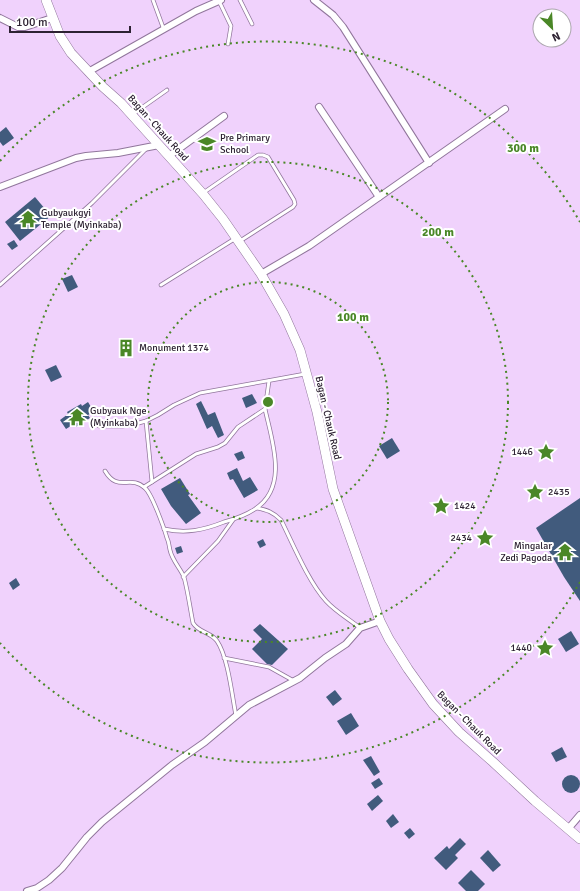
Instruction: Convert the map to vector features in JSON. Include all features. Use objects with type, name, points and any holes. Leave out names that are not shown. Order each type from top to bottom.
[{"type":"main road","name":"Bagan - Chauk Road","points":[[46,0],[60,36],[71,52],[88,72],[132,115],[203,194],[261,274],[284,314],[300,350],[317,412],[333,489],[380,621],[389,639],[408,669],[433,704],[476,748],[580,838]]},
{"type":"street","points":[[88,72],[196,11],[220,0]]},
{"type":"street","points":[[314,0],[333,15],[343,27],[429,163]]},
{"type":"street","points":[[0,18],[18,27],[25,27],[52,18]]},
{"type":"street","points":[[319,107],[379,197]]},
{"type":"street","points":[[261,274],[308,246],[505,109]]},
{"type":"street","points":[[169,156],[224,116]]},
{"type":"street","points":[[0,187],[76,158],[118,153],[159,145]]},
{"type":"street","points":[[27,891],[37,888],[48,880],[62,868],[87,837],[102,822],[172,765],[205,742],[249,705],[294,682],[346,644],[360,628],[380,621]]},
{"type":"street","points":[[568,829],[580,815]]},
{"type":"lane","points":[[153,0],[164,30]]},
{"type":"lane","points":[[220,0],[230,26],[228,44]]},
{"type":"lane","points":[[240,0],[252,24]]},
{"type":"lane","points":[[132,115],[167,90]]},
{"type":"lane","points":[[0,285],[92,203],[148,148]]},
{"type":"lane","points":[[161,285],[293,207],[295,204],[268,157],[263,154],[258,155],[203,194]]},
{"type":"lane","points":[[99,426],[124,426],[146,421],[158,416],[174,405],[200,393],[306,374]]},
{"type":"lane","points":[[164,529],[178,532],[189,532],[233,520],[257,508],[267,498],[274,483],[276,462],[264,409],[269,381]]},
{"type":"lane","points":[[144,487],[196,454],[225,443],[238,427],[264,409]]},
{"type":"lane","points":[[146,421],[152,482]]},
{"type":"lane","points":[[105,471],[109,478],[114,481],[119,483],[134,482],[144,487],[150,496],[164,529],[172,556],[183,577],[193,623],[201,631],[209,634],[216,640],[224,658],[236,716]]},
{"type":"lane","points":[[257,508],[270,511],[281,520],[316,586],[326,600],[340,614],[360,628]]},
{"type":"lane","points":[[183,577],[218,541],[233,520]]},
{"type":"lane","points":[[224,658],[269,667],[294,682]]},
{"type":"building","points":[[6,127],[14,138],[3,146],[0,142],[0,132]]},
{"type":"building","name":"Gubyaukgyi Temple (Myinkaba)","points":[[35,197],[51,216],[20,241],[5,222]]},
{"type":"building","points":[[14,240],[18,246],[12,250],[7,244]]},
{"type":"building","points":[[72,275],[78,287],[68,292],[62,279]]},
{"type":"building","name":"Monument 1374","points":[[128,342],[132,350],[124,354],[120,346]]},
{"type":"building","points":[[56,365],[62,377],[51,382],[45,370]]},
{"type":"building","points":[[252,394],[257,403],[246,408],[242,398]]},
{"type":"building","points":[[201,401],[208,415],[215,412],[224,435],[218,438],[212,426],[207,429],[196,404]]},
{"type":"building","name":"Gubyauk Nge (Myinkaba)","points":[[88,402],[94,412],[88,415],[90,418],[76,427],[74,424],[66,429],[60,420],[68,414],[67,412],[81,404],[82,406]]},
{"type":"building","points":[[392,438],[400,451],[387,459],[379,446]]},
{"type":"building","points":[[242,451],[245,458],[238,461],[234,454]]},
{"type":"building","points":[[237,468],[243,481],[250,477],[258,490],[244,498],[233,479],[230,480],[227,473]]},
{"type":"building","points":[[180,478],[190,494],[188,495],[201,513],[186,524],[171,506],[161,489]]},
{"type":"building","name":"Mingalar Zedi Pagoda","points":[[580,498],[580,601],[564,577],[536,528]]},
{"type":"building","points":[[263,539],[266,545],[260,548],[257,542]]},
{"type":"building","points":[[181,546],[183,552],[177,554],[175,548]]},
{"type":"building","points":[[16,578],[20,585],[13,590],[9,583]]},
{"type":"building","points":[[260,624],[288,649],[272,665],[267,664],[252,649],[262,639],[253,630]]},
{"type":"building","points":[[571,631],[579,644],[566,652],[558,639]]},
{"type":"building","points":[[335,690],[342,699],[333,706],[326,697]]},
{"type":"building","points":[[351,713],[359,726],[346,735],[337,721]]},
{"type":"building","points":[[562,747],[567,757],[556,762],[551,753]]},
{"type":"building","points":[[371,756],[380,772],[374,776],[363,760]]},
{"type":"building","points":[[567,775],[575,775],[580,780],[578,791],[575,793],[567,793],[562,788],[562,780]]},
{"type":"building","points":[[379,778],[383,784],[375,789],[371,783]]},
{"type":"building","points":[[378,795],[383,801],[372,811],[367,804]]},
{"type":"building","points":[[393,814],[399,822],[391,828],[386,821]]},
{"type":"building","points":[[410,828],[415,834],[409,839],[404,833]]},
{"type":"building","points":[[460,838],[466,844],[455,855],[458,858],[446,870],[434,858],[447,846],[449,849]]},
{"type":"building","points":[[488,850],[501,865],[493,872],[480,858]]},
{"type":"building","points":[[471,870],[485,884],[478,891],[466,891],[458,883]]},
{"type":"place","name":"Pre Primary School","points":[[207,144]]},
{"type":"place","name":"Gubyaukgyi Temple (Myinkaba)","points":[[28,219]]},
{"type":"place","name":"Monument 1374","points":[[126,348]]},
{"type":"place","name":"Gubyauk Nge (Myinkaba)","points":[[77,417]]},
{"type":"place","name":"1446","points":[[546,452]]},
{"type":"place","name":"2435","points":[[535,492]]},
{"type":"place","name":"1424","points":[[441,506]]},
{"type":"place","name":"2434","points":[[485,538]]},
{"type":"place","name":"Mingalar Zedi Pagoda","points":[[565,552]]},
{"type":"place","name":"1440","points":[[545,648]]}]
